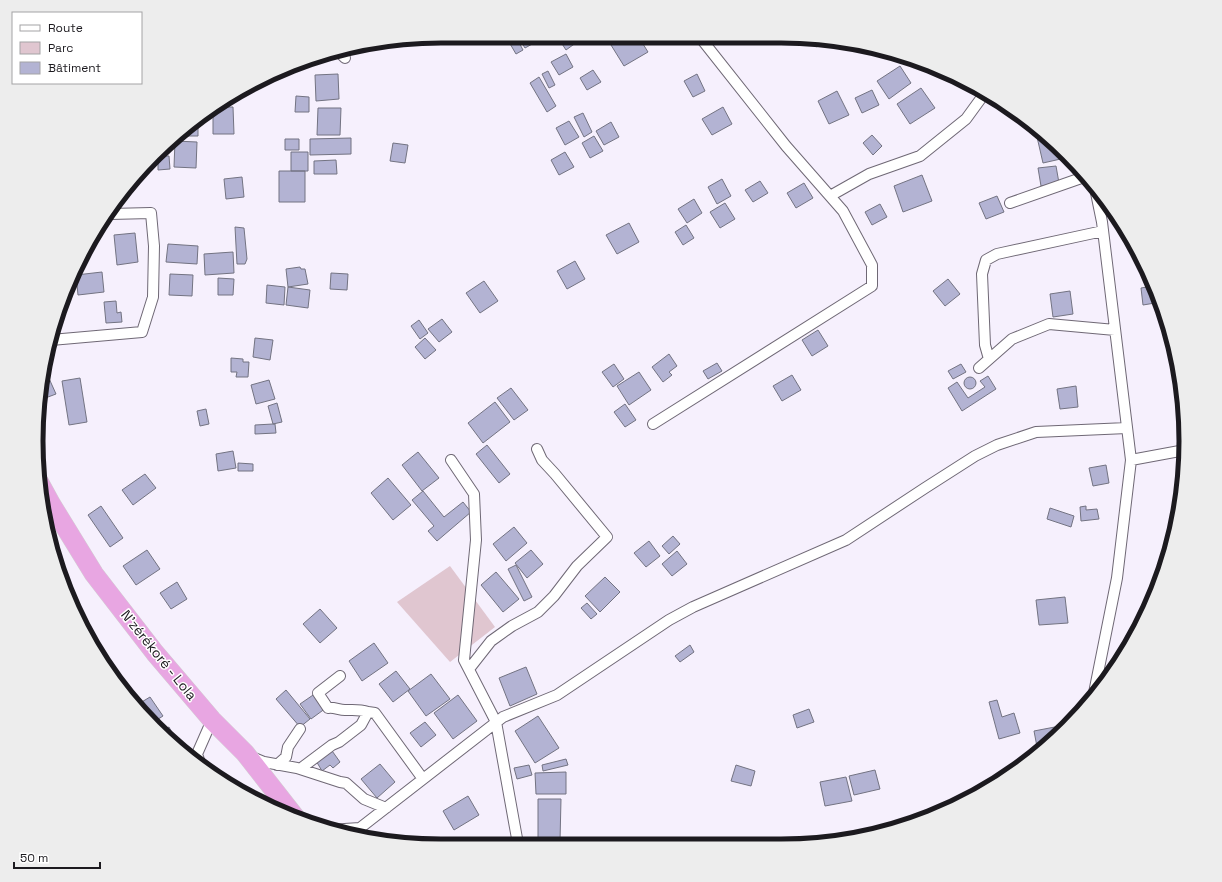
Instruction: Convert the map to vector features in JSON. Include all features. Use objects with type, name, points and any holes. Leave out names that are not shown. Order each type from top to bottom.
[{"type":"highway","name":"N'zérékoré - Lola","points":[[47,496],[94,574],[155,653],[212,720],[245,753],[289,809]]},
{"type":"street","points":[[654,424],[872,286],[872,265],[843,211],[786,146],[705,43]]},
{"type":"street","points":[[830,196],[869,174],[920,156],[966,119],[982,97]]},
{"type":"street","points":[[1010,204],[1080,179]]},
{"type":"street","points":[[1096,685],[1116,578],[1131,460],[1103,231],[1097,199]]},
{"type":"street","points":[[57,340],[142,332],[153,297],[154,246],[151,213],[114,214]]},
{"type":"street","points":[[990,359],[985,345],[982,274],[986,260],[997,254],[1103,231]]},
{"type":"street","points":[[979,368],[1012,339],[1049,324],[1115,330]]},
{"type":"street","points":[[353,828],[360,828],[503,717],[557,695],[669,620],[693,607],[846,540],[975,456],[997,445],[1036,432],[1127,428]]},
{"type":"street","points":[[469,669],[491,641],[512,626],[538,612],[554,596],[577,566],[607,537],[542,460],[537,449]]},
{"type":"street","points":[[1131,460],[1179,451]]},
{"type":"street","points":[[451,460],[474,494],[476,540],[464,660],[496,722],[517,839]]},
{"type":"street","points":[[340,676],[318,693],[328,708],[332,707],[344,710],[353,709],[376,713],[423,779]]},
{"type":"street","points":[[300,769],[361,725],[368,712]]},
{"type":"street","points":[[197,755],[212,720]]},
{"type":"street","points":[[277,765],[286,757],[288,746],[300,729]]},
{"type":"street","points":[[245,753],[264,762],[300,769],[346,783],[364,799],[386,808]]},
{"type":"green space","points":[[450,566],[495,627],[450,662],[397,602]]},
{"type":"building","points":[[510,43],[519,43],[523,50],[516,54]]},
{"type":"building","points":[[522,43],[534,43],[525,48]]},
{"type":"building","points":[[562,43],[576,43],[566,50]]},
{"type":"building","points":[[614,43],[642,43],[648,52],[624,66],[611,45]]},
{"type":"building","points":[[566,54],[573,67],[559,75],[551,62]]},
{"type":"building","points":[[900,66],[911,83],[889,99],[877,81]]},
{"type":"building","points":[[593,70],[601,82],[587,90],[580,78]]},
{"type":"building","points":[[548,71],[555,85],[549,88],[542,74]]},
{"type":"building","points":[[338,74],[339,99],[316,101],[315,75]]},
{"type":"building","points":[[697,74],[705,91],[693,97],[684,81]]},
{"type":"building","points":[[539,77],[556,106],[547,112],[530,83]]},
{"type":"building","points":[[921,88],[935,108],[910,124],[897,104]]},
{"type":"building","points":[[872,90],[879,105],[862,113],[855,98]]},
{"type":"building","points":[[837,91],[849,115],[829,124],[818,101]]},
{"type":"building","points":[[296,96],[309,97],[309,112],[295,112]]},
{"type":"building","points":[[225,107],[233,107],[234,134],[213,134],[213,115]]},
{"type":"building","points":[[723,107],[732,124],[712,135],[702,119]]},
{"type":"building","points":[[318,108],[341,108],[340,135],[317,135]]},
{"type":"building","points":[[583,113],[592,132],[584,137],[574,117]]},
{"type":"building","points":[[569,121],[579,137],[565,145],[556,128]]},
{"type":"building","points":[[611,122],[619,137],[604,145],[596,131]]},
{"type":"building","points":[[198,126],[198,136],[186,136]]},
{"type":"building","points":[[872,135],[882,146],[873,155],[863,143]]},
{"type":"building","points":[[594,136],[603,151],[590,158],[582,143]]},
{"type":"building","points":[[1037,137],[1043,142],[1061,159],[1043,163]]},
{"type":"building","points":[[351,138],[351,154],[310,155],[310,139]]},
{"type":"building","points":[[285,139],[299,139],[299,150],[285,150]]},
{"type":"building","points":[[180,141],[197,142],[196,168],[174,167],[175,146]]},
{"type":"building","points":[[393,143],[408,145],[405,163],[390,161]]},
{"type":"building","points":[[291,152],[308,152],[308,171],[291,171]]},
{"type":"building","points":[[565,152],[574,167],[559,175],[551,160]]},
{"type":"building","points":[[164,156],[169,156],[170,169],[158,170],[158,162]]},
{"type":"building","points":[[336,160],[337,174],[314,174],[314,161]]},
{"type":"building","points":[[1056,166],[1059,183],[1041,186],[1038,168]]},
{"type":"building","points":[[279,171],[305,171],[305,202],[279,202]]},
{"type":"building","points":[[922,175],[932,201],[903,212],[894,186]]},
{"type":"building","points":[[242,177],[244,197],[226,199],[224,179]]},
{"type":"building","points":[[722,179],[731,196],[717,204],[708,187]]},
{"type":"building","points":[[760,181],[768,193],[753,202],[745,190]]},
{"type":"building","points":[[804,183],[813,198],[796,208],[787,193]]},
{"type":"building","points":[[997,196],[1004,212],[986,219],[979,203]]},
{"type":"building","points":[[694,199],[702,213],[687,223],[678,209]]},
{"type":"building","points":[[725,203],[735,219],[720,228],[710,212]]},
{"type":"building","points":[[880,204],[887,217],[872,225],[865,212]]},
{"type":"building","points":[[629,223],[639,242],[617,254],[606,235]]},
{"type":"building","points":[[686,225],[694,238],[683,245],[675,232]]},
{"type":"building","points":[[235,227],[244,228],[247,259],[245,264],[237,264]]},
{"type":"building","points":[[135,233],[138,262],[117,265],[114,235]]},
{"type":"building","points":[[168,244],[198,246],[197,264],[166,262]]},
{"type":"building","points":[[233,252],[234,273],[205,275],[204,254]]},
{"type":"building","points":[[575,261],[585,279],[567,289],[557,271]]},
{"type":"building","points":[[300,267],[301,269],[305,269],[308,284],[288,287],[286,269]]},
{"type":"building","points":[[102,272],[104,292],[78,295],[77,281],[80,275]]},
{"type":"building","points":[[331,273],[348,274],[347,290],[330,289]]},
{"type":"building","points":[[170,274],[193,275],[192,296],[169,295]]},
{"type":"building","points":[[218,278],[234,279],[233,295],[218,295]]},
{"type":"building","points":[[948,279],[960,294],[945,306],[933,291]]},
{"type":"building","points":[[484,281],[498,301],[480,313],[466,293]]},
{"type":"building","points":[[267,285],[285,287],[284,305],[266,303]]},
{"type":"building","points":[[288,287],[310,290],[308,308],[286,305]]},
{"type":"building","points":[[1148,287],[1154,303],[1143,305],[1141,288]]},
{"type":"building","points":[[1070,291],[1073,314],[1053,317],[1050,294]]},
{"type":"building","points":[[116,301],[117,313],[121,312],[122,322],[106,323],[104,302]]},
{"type":"building","points":[[442,319],[452,332],[439,342],[428,329]]},
{"type":"building","points":[[419,320],[428,333],[420,339],[411,326]]},
{"type":"building","points":[[818,330],[828,346],[812,356],[802,340]]},
{"type":"building","points":[[255,338],[273,340],[270,360],[253,357]]},
{"type":"building","points":[[425,338],[436,350],[425,359],[415,347]]},
{"type":"building","points":[[669,354],[677,366],[669,372],[672,375],[663,382],[652,367]]},
{"type":"building","points":[[231,358],[243,359],[243,362],[249,362],[248,377],[236,377],[237,372],[231,372]]},
{"type":"building","points":[[717,363],[722,371],[708,379],[703,371]]},
{"type":"building","points":[[614,364],[624,379],[613,387],[602,372]]},
{"type":"building","points":[[961,364],[966,372],[953,379],[948,371]]},
{"type":"building","points":[[639,372],[651,390],[629,405],[617,386]]},
{"type":"building","points":[[792,375],[801,390],[782,401],[773,386]]},
{"type":"building","points":[[988,376],[996,389],[962,411],[948,388],[957,382],[968,398],[985,387],[980,381]]},
{"type":"building","points":[[48,377],[56,394],[45,398]]},
{"type":"building","points":[[968,377],[972,377],[976,383],[972,389],[968,389],[964,385],[964,381]]},
{"type":"building","points":[[80,378],[87,422],[69,425],[62,381]]},
{"type":"building","points":[[269,380],[275,399],[256,404],[251,385]]},
{"type":"building","points":[[1076,386],[1078,407],[1060,409],[1057,389]]},
{"type":"building","points":[[511,388],[528,410],[514,420],[497,398]]},
{"type":"building","points":[[495,402],[510,422],[483,443],[468,423]]},
{"type":"building","points":[[277,403],[282,422],[273,424],[268,406]]},
{"type":"building","points":[[625,404],[636,420],[625,427],[614,412]]},
{"type":"building","points":[[206,409],[209,424],[200,426],[197,411]]},
{"type":"building","points":[[275,424],[276,433],[255,434],[255,425]]},
{"type":"building","points":[[487,445],[510,474],[499,483],[476,454]]},
{"type":"building","points":[[233,451],[236,468],[218,471],[216,454]]},
{"type":"building","points":[[418,452],[439,478],[422,491],[402,465]]},
{"type":"building","points":[[238,463],[253,464],[253,471],[238,471]]},
{"type":"building","points":[[1106,465],[1109,483],[1093,486],[1089,468]]},
{"type":"building","points":[[145,474],[156,488],[133,505],[122,490]]},
{"type":"building","points":[[388,478],[411,505],[393,520],[371,493]]},
{"type":"building","points":[[423,491],[444,517],[463,502],[471,512],[437,541],[428,531],[434,526],[412,500]]},
{"type":"building","points":[[101,506],[123,538],[110,547],[88,515]]},
{"type":"building","points":[[1086,506],[1086,510],[1097,509],[1099,519],[1081,521],[1080,507]]},
{"type":"building","points":[[1050,508],[1074,516],[1071,527],[1047,519]]},
{"type":"building","points":[[514,527],[527,543],[506,561],[493,544]]},
{"type":"building","points":[[673,536],[680,544],[669,554],[662,546]]},
{"type":"building","points":[[649,541],[660,556],[646,567],[634,553]]},
{"type":"building","points":[[147,550],[160,569],[136,585],[123,566]]},
{"type":"building","points":[[531,550],[543,564],[527,578],[515,563]]},
{"type":"building","points":[[677,551],[687,564],[672,576],[662,564]]},
{"type":"building","points":[[516,565],[532,597],[524,601],[508,569]]},
{"type":"building","points":[[496,572],[519,599],[503,612],[481,585]]},
{"type":"building","points":[[605,577],[620,592],[600,612],[585,596]]},
{"type":"building","points":[[177,582],[187,599],[171,609],[160,593]]},
{"type":"building","points":[[1065,597],[1068,623],[1039,625],[1036,600]]},
{"type":"building","points":[[587,603],[597,614],[591,619],[581,608]]},
{"type":"building","points":[[320,609],[337,628],[320,643],[303,624]]},
{"type":"building","points":[[374,643],[388,663],[362,681],[349,661]]},
{"type":"building","points":[[690,645],[694,652],[680,662],[675,656]]},
{"type":"building","points":[[526,667],[537,694],[510,706],[499,678]]},
{"type":"building","points":[[396,671],[410,689],[393,702],[379,684]]},
{"type":"building","points":[[431,674],[450,699],[426,716],[408,691]]},
{"type":"building","points":[[286,690],[310,719],[300,727],[276,699]]},
{"type":"building","points":[[316,693],[326,708],[311,719],[300,704]]},
{"type":"building","points":[[458,695],[477,721],[453,739],[434,713]]},
{"type":"building","points":[[150,697],[163,716],[158,719],[141,702]]},
{"type":"building","points":[[997,700],[1002,717],[1014,713],[1020,733],[999,739],[989,702]]},
{"type":"building","points":[[809,709],[814,722],[797,728],[793,715]]},
{"type":"building","points":[[538,716],[559,748],[535,763],[515,731]]},
{"type":"building","points":[[425,722],[436,735],[421,747],[410,733]]},
{"type":"building","points":[[169,727],[172,734],[167,728]]},
{"type":"building","points":[[1057,727],[1037,745],[1034,731]]},
{"type":"building","points":[[330,748],[340,762],[333,768],[330,765],[322,771],[315,759]]},
{"type":"building","points":[[566,759],[568,765],[543,771],[542,765]]},
{"type":"building","points":[[380,764],[395,782],[377,798],[361,779]]},
{"type":"building","points":[[529,765],[532,775],[517,779],[514,768]]},
{"type":"building","points":[[736,765],[755,771],[751,786],[731,781]]},
{"type":"building","points":[[875,770],[880,789],[854,795],[849,776]]},
{"type":"building","points":[[566,772],[566,794],[536,794],[535,773]]},
{"type":"building","points":[[846,777],[852,801],[825,806],[820,782]]},
{"type":"building","points":[[468,796],[479,815],[454,830],[443,811]]},
{"type":"building","points":[[538,799],[561,799],[560,839],[538,839]]}]
